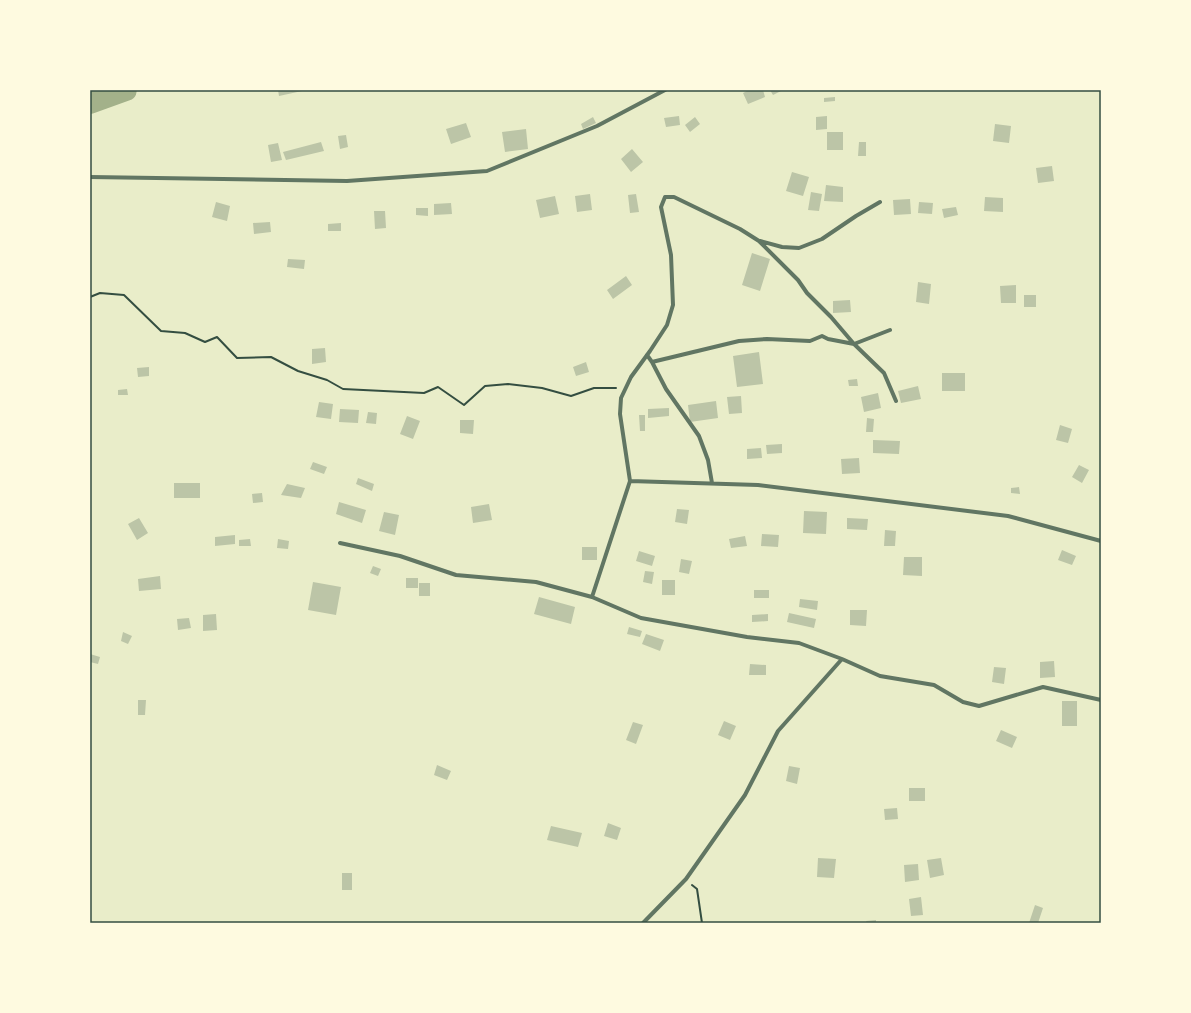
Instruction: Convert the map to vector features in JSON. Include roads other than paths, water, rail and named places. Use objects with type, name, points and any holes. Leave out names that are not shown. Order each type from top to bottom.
[{"type":"street","points":[[90,177],[347,181],[487,171],[597,126],[665,90]]},
{"type":"street","points":[[592,597],[630,481],[620,414],[620,398],[631,377],[667,325],[673,305],[671,255],[661,207],[665,197],[674,197],[740,229],[759,241],[798,280],[807,293],[831,317],[854,344],[884,373],[896,401]]},
{"type":"street","points":[[759,241],[782,247],[798,248],[822,239],[880,202]]},
{"type":"street","points":[[652,362],[739,341],[767,339],[810,341],[822,336],[828,339],[854,344],[890,330]]},
{"type":"street","points":[[647,355],[666,389],[699,436],[708,460],[712,483]]},
{"type":"street","points":[[630,481],[758,485],[1008,516],[1101,541]]},
{"type":"street","points":[[340,543],[400,556],[456,575],[536,582],[592,597],[641,618],[747,636],[799,643],[842,659],[880,676],[934,685],[963,702],[979,706],[1043,687],[1101,700]]},
{"type":"street","points":[[643,923],[686,879],[745,795],[778,731],[842,659]]},
{"type":"waterway","points":[[90,103],[126,90]]}]
